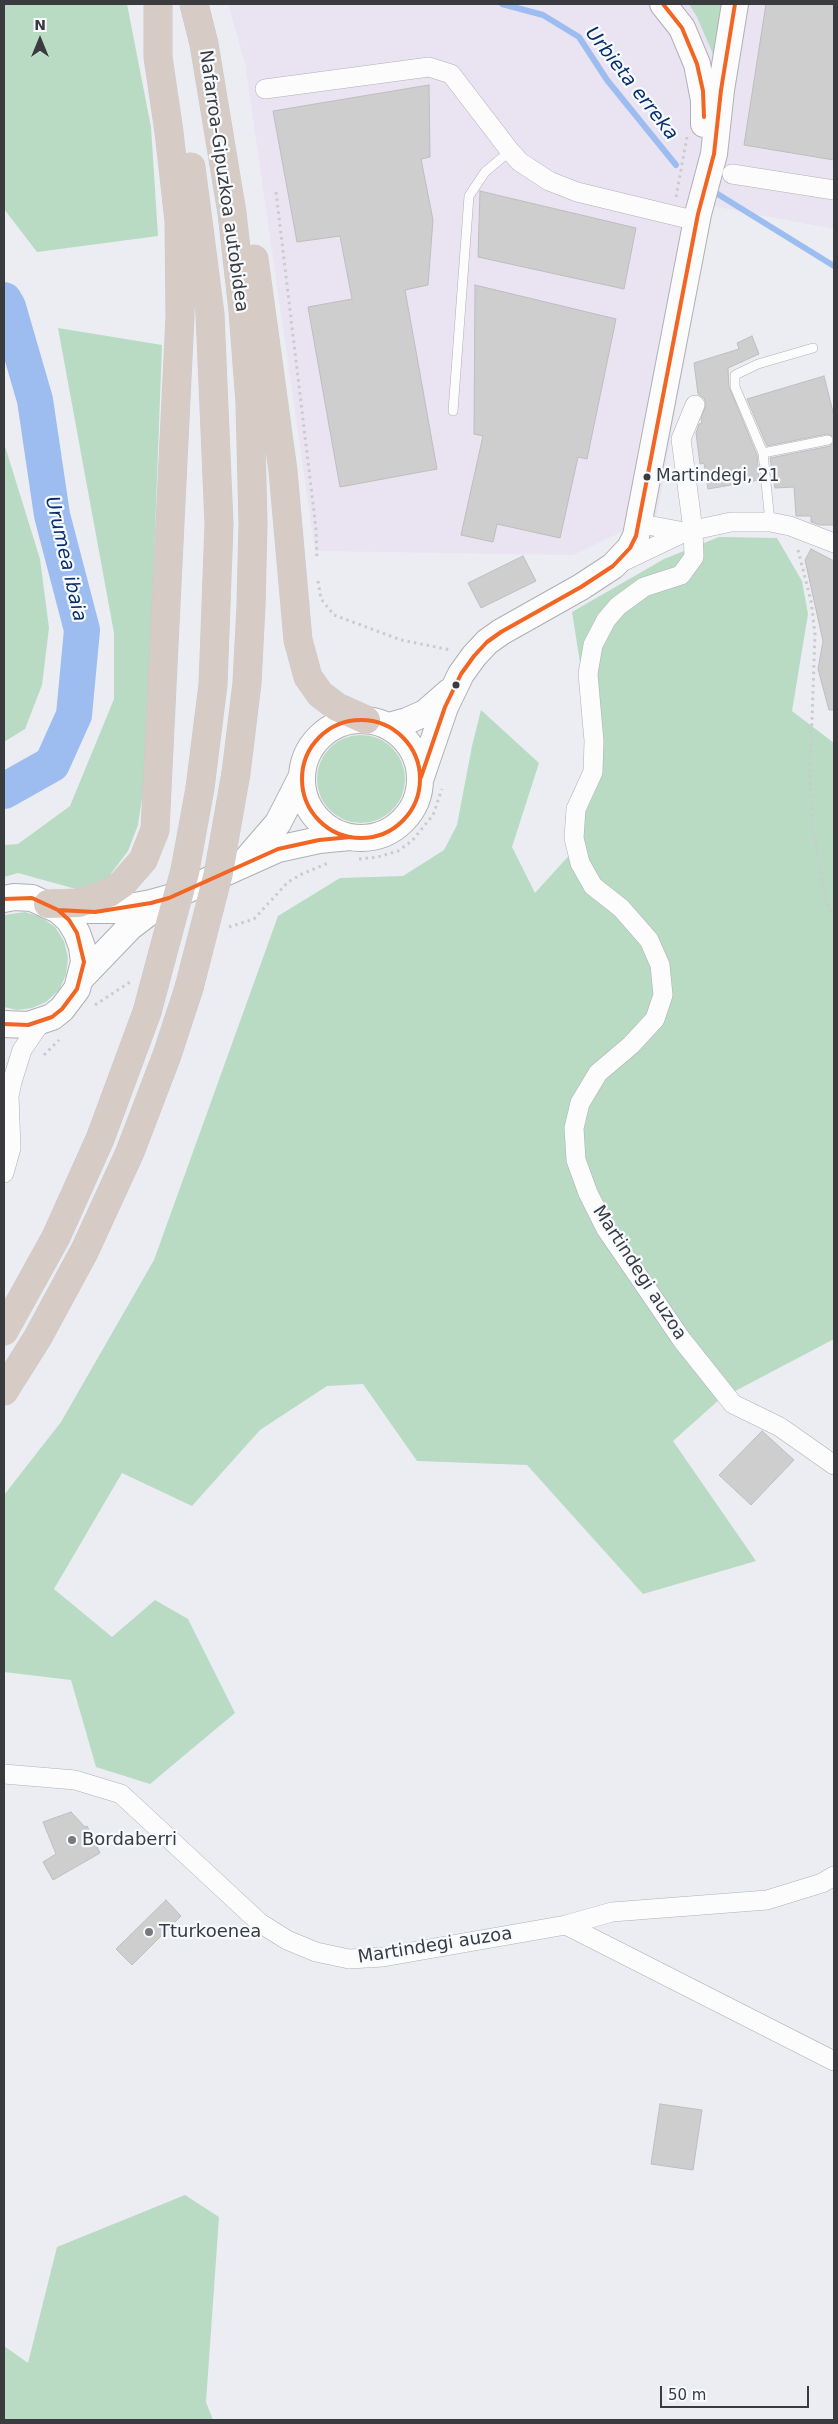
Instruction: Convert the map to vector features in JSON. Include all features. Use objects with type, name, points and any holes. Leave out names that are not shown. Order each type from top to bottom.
[{"type":"highway","name":"Nafarroa-Gipuzkoa autobidea","points":[[4,1331],[56,1237],[96,1148],[147,1012],[185,870],[200,788],[214,686],[219,524],[210,314],[199,219],[165,56],[159,4]]},
{"type":"highway","name":"Nafarroa-Gipuzkoa autobidea","points":[[4,1391],[38,1337],[85,1250],[130,1152],[167,1055],[189,988],[218,875],[236,773],[247,684],[251,606],[253,514],[250,403],[243,311],[232,213],[204,44],[194,4]]},
{"type":"highway","points":[[53,907],[94,900],[115,889],[134,873],[143,860],[156,830],[180,317],[178,212],[165,56]]},
{"type":"highway","points":[[217,123],[245,204],[262,307],[283,471],[298,640],[308,677],[320,694],[337,707],[377,723]]},
{"type":"main road","points":[[82,977],[130,927],[170,898],[243,863],[296,844],[350,837],[368,838],[400,824],[412,811],[419,795],[421,777],[436,730],[455,686],[474,656],[487,642],[501,632],[581,587],[613,566],[630,548],[643,524],[704,114],[703,91],[697,64],[687,38],[663,4]]},
{"type":"main road","points":[[690,217],[723,166],[721,90],[735,4]]},
{"type":"main road","points":[[243,863],[278,823],[302,776],[306,758],[315,742],[330,729],[347,722],[407,722],[426,713],[455,686]]},
{"type":"main road","points":[[377,723],[402,735],[412,748],[418,762],[421,777]]},
{"type":"main road","points":[[302,776],[304,793],[310,808],[320,822],[334,831],[350,837]]},
{"type":"main road","points":[[4,899],[14,897],[32,898],[53,907],[69,920],[80,940],[84,962],[82,977],[71,1000],[52,1017],[28,1026],[4,1024]]},
{"type":"main road","points":[[53,907],[114,910],[170,898]]},
{"type":"street","points":[[266,89],[429,67],[451,74],[520,162],[549,181],[578,192],[690,217]]},
{"type":"street","points":[[723,166],[834,190]]},
{"type":"street","name":"Martindegi auzoa","points":[[695,405],[681,439],[689,531],[694,558],[681,575],[644,586],[618,606],[606,620],[593,645],[588,674],[594,741],[593,772],[576,809],[574,838],[580,863],[593,886],[622,908],[649,940],[660,965],[663,995],[655,1019],[631,1045],[598,1073],[580,1103],[574,1128],[576,1160],[588,1192],[606,1228],[682,1340],[733,1404],[780,1427],[834,1465]]},
{"type":"street","points":[[613,566],[689,531],[731,522],[770,522],[790,526],[834,543]]},
{"type":"street","points":[[643,524],[689,531]]},
{"type":"street","points":[[4,1173],[11,1148],[7,1109],[16,1066],[29,1038],[41,1022]]},
{"type":"street","name":"Martindegi auzoa","points":[[4,1774],[75,1780],[121,1794],[260,1924],[288,1940],[316,1952],[349,1958],[383,1956],[566,1925],[612,1912],[767,1900],[822,1884],[834,1876]]},
{"type":"street","points":[[566,1925],[834,2060]]},
{"type":"lane","points":[[453,411],[469,196],[485,172],[510,151]]},
{"type":"lane","points":[[770,522],[763,453],[735,387],[735,374],[758,364],[813,348]]},
{"type":"lane","points":[[763,453],[828,440]]},
{"type":"path","points":[[687,136],[676,198],[690,217]]},
{"type":"path","points":[[276,192],[316,529],[317,568]]},
{"type":"path","points":[[790,526],[811,601],[815,634],[810,775],[812,824],[826,896],[834,922]]},
{"type":"path","points":[[318,576],[321,599],[334,615],[400,640],[474,656]]},
{"type":"shaded area","points":[[228,4],[834,4],[834,229],[712,206],[657,515],[573,555],[315,551],[245,63]]},
{"type":"green space","points":[[4,4],[127,4],[151,127],[158,236],[37,252],[4,209]]},
{"type":"green space","points":[[689,4],[724,4],[716,61],[697,17]]},
{"type":"green space","points":[[58,328],[162,345],[146,771],[138,825],[128,851],[106,880],[76,889],[18,873],[4,877],[4,845],[18,844],[70,806],[114,699],[114,633]]},
{"type":"green space","points":[[4,443],[40,559],[49,628],[42,685],[25,729],[4,742]]},
{"type":"green space","points":[[719,537],[777,538],[802,581],[808,614],[792,711],[834,743],[834,1339],[720,1399],[673,1441],[756,1561],[643,1594],[527,1465],[417,1461],[363,1384],[327,1386],[260,1430],[192,1506],[122,1473],[54,1589],[112,1637],[155,1600],[188,1619],[235,1713],[150,1784],[96,1767],[71,1680],[4,1672],[4,1495],[61,1422],[154,1260],[278,916],[340,878],[403,876],[444,850],[457,825],[481,710],[539,763],[512,847],[535,893],[583,840],[584,816],[601,778],[601,728],[582,675],[572,612],[664,559]]},
{"type":"green space","points":[[361,735],[378,739],[392,748],[401,762],[405,779],[401,796],[392,810],[378,819],[361,823],[344,819],[330,810],[321,796],[317,779],[321,762],[330,748],[344,739]]},
{"type":"green space","points":[[25,912],[41,917],[55,927],[64,941],[68,958],[66,975],[59,990],[46,1002],[32,1008],[17,1010],[4,1007],[4,915]]},
{"type":"green space","points":[[185,2195],[219,2217],[206,2402],[213,2420],[4,2420],[4,2346],[28,2363],[57,2247]]},
{"type":"building","points":[[766,4],[834,4],[834,160],[744,145]]},
{"type":"building","points":[[429,85],[430,157],[421,159],[433,220],[428,285],[405,290],[437,469],[340,487],[308,307],[352,299],[340,236],[297,242],[273,111]]},
{"type":"building","points":[[480,191],[636,228],[624,289],[478,257]]},
{"type":"building","points":[[475,285],[616,319],[587,459],[578,457],[560,538],[497,524],[493,542],[461,535],[483,436],[474,434]]},
{"type":"building","points":[[752,336],[759,354],[728,368],[729,387],[757,455],[759,480],[708,489],[704,463],[700,464],[696,433],[699,424],[702,423],[701,419],[706,404],[704,398],[698,394],[694,363],[739,349],[737,343]]},
{"type":"building","points":[[824,376],[834,416],[834,442],[833,436],[827,434],[767,446],[747,399]]},
{"type":"building","points":[[834,442],[834,525],[819,525],[811,522],[811,516],[796,516],[794,487],[775,488],[770,458],[830,446]]},
{"type":"building","points":[[811,549],[834,561],[834,710],[829,710],[818,669],[823,641],[805,560]]},
{"type":"building","points":[[523,556],[536,581],[481,608],[468,583]]},
{"type":"building","points":[[762,1431],[794,1460],[751,1505],[719,1475]]},
{"type":"building","name":"Bordaberri","points":[[71,1812],[85,1827],[87,1826],[100,1853],[53,1880],[43,1862],[56,1854],[43,1822]]},
{"type":"building","name":"Tturkoenea","points":[[166,1900],[181,1916],[132,1965],[116,1949]]},
{"type":"building","points":[[660,2104],[702,2110],[693,2170],[651,2164]]},
{"type":"waterway","name":"Urbieta erreka","points":[[502,4],[543,15],[579,37],[607,80],[676,165]]},
{"type":"waterway","name":"Urbieta erreka","points":[[716,193],[834,266]]},
{"type":"waterway","name":"Urumea ibaia","points":[[4,300],[8,307],[35,400],[52,515],[82,630],[74,715],[52,764],[4,791]]},
{"type":"transit line","points":[[663,4],[682,28],[697,64],[703,91],[704,117]]},
{"type":"transit line","points":[[421,777],[445,707],[461,674],[474,656],[487,642],[501,632],[581,587],[613,566],[630,548],[636,536],[698,214],[714,154],[721,90],[735,4]]},
{"type":"transit line","points":[[361,720],[384,725],[403,737],[415,756],[420,779],[415,802],[403,821],[384,833],[361,838],[338,833],[319,821],[307,802],[302,779],[307,756],[319,737],[338,725],[361,720]]},
{"type":"transit line","points":[[58,910],[95,912],[151,903],[169,898],[278,849],[319,840],[351,837]]},
{"type":"transit line","points":[[4,899],[32,898],[58,910],[69,920],[77,933],[84,962],[77,989],[62,1009],[52,1017],[28,1025],[4,1024]]},
{"type":"place","name":"Martindegi, 21","points":[[647,477]]},
{"type":"place","name":"Bordaberri","points":[[72,1840]]},
{"type":"place","name":"Tturkoenea","points":[[149,1932]]}]
